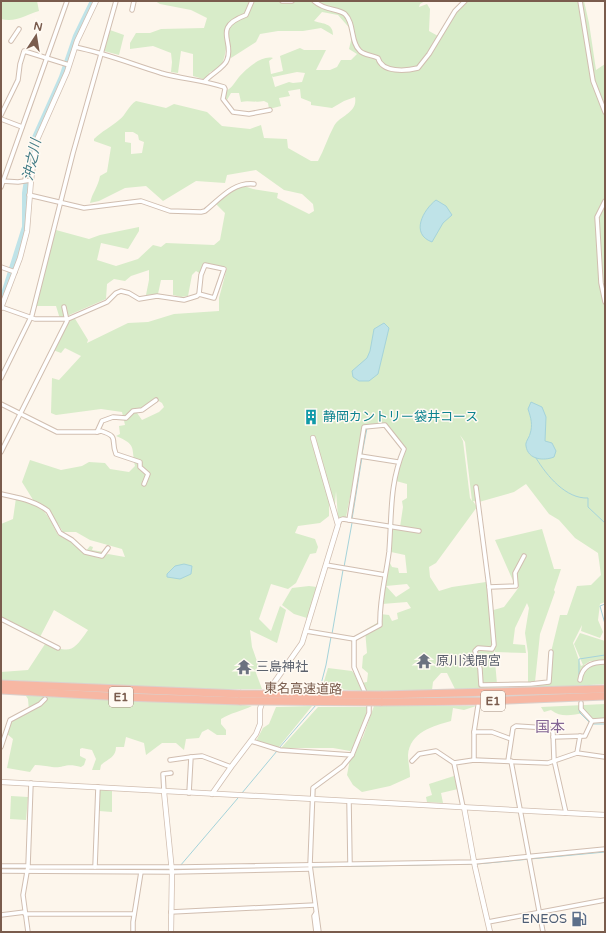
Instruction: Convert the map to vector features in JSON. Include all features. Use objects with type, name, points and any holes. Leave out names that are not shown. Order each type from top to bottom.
[{"type":"highway","name":"東名高速道路","points":[[1,684],[240,697]]},
{"type":"highway","name":"東名高速道路","points":[[381,699],[605,689]]},
{"type":"highway","name":"東名高速道路","points":[[1,690],[95,696],[484,701],[605,696]]},
{"type":"street","points":[[1,187],[67,1]]},
{"type":"street","points":[[28,180],[36,142],[70,65],[75,47],[96,1]]},
{"type":"street","points":[[1,378],[31,318],[116,1]]},
{"type":"street","points":[[132,10],[134,1]]},
{"type":"street","points":[[205,81],[212,72],[225,65],[229,53],[226,38],[228,29],[231,22],[246,15],[252,1]]},
{"type":"street","points":[[282,1],[292,1]]},
{"type":"street","points":[[314,1],[320,7],[343,13],[348,18],[356,44],[361,52],[378,58],[382,65],[390,69],[407,70],[418,68],[429,54],[455,11],[464,1]]},
{"type":"street","points":[[580,1],[591,76],[605,112]]},
{"type":"street","points":[[11,41],[19,29]]},
{"type":"street","points":[[75,47],[102,53],[162,73],[205,81],[224,87],[223,99],[233,112],[250,114],[270,110]]},
{"type":"street","points":[[1,114],[18,80],[20,64],[24,51],[70,65]]},
{"type":"street","points":[[1,119],[22,127]]},
{"type":"street","points":[[27,167],[29,195],[28,231],[15,272],[1,308],[31,318],[67,318],[107,302],[116,293],[121,291],[129,293],[137,299],[157,296],[184,300],[199,294],[214,298],[216,297],[224,269],[205,265],[199,294]]},
{"type":"street","points":[[2,181],[18,182],[28,180]]},
{"type":"street","points":[[29,195],[84,208],[141,201],[170,211],[201,212],[205,211],[234,188],[243,184],[254,184]]},
{"type":"street","points":[[605,201],[597,217],[601,283],[605,302]]},
{"type":"street","points":[[1,267],[15,272]]},
{"type":"street","points":[[1,452],[67,318],[64,307]]},
{"type":"street","points":[[97,432],[102,421],[113,417],[126,418],[133,411],[142,410],[156,400]]},
{"type":"street","points":[[1,404],[57,432],[101,431],[111,434],[113,437],[115,451],[118,456],[140,462],[140,468],[148,474],[144,484]]},
{"type":"street","points":[[306,630],[354,639],[380,625],[381,599],[391,527],[391,497],[398,462],[404,449],[385,425],[364,426],[362,456],[351,521]]},
{"type":"street","points":[[313,438],[338,525]]},
{"type":"street","points":[[362,456],[398,462]]},
{"type":"street","points":[[476,487],[489,588],[494,645],[492,649],[478,648],[475,651],[480,669],[481,684],[531,684],[549,682],[551,652]]},
{"type":"street","points":[[1,494],[27,500],[46,509],[60,533],[72,540],[85,552],[102,556],[108,548]]},
{"type":"street","points":[[212,794],[259,728],[260,709],[264,697],[302,643],[340,520],[419,531]]},
{"type":"street","points":[[489,588],[516,586],[515,574],[524,556]]},
{"type":"street","points":[[326,565],[385,575]]},
{"type":"street","points":[[1,619],[58,648]]},
{"type":"street","points":[[318,932],[310,867],[313,788],[315,785],[343,766],[352,755],[370,708],[364,686],[354,667],[354,639]]},
{"type":"street","points":[[580,680],[581,674],[590,664],[605,662]]},
{"type":"street","points":[[1,747],[10,720],[40,704],[45,699]]},
{"type":"street","points":[[581,703],[581,709],[592,721]]},
{"type":"street","points":[[474,760],[474,732],[478,706]]},
{"type":"street","points":[[592,721],[605,720]]},
{"type":"street","points":[[553,737],[587,735],[592,721]]},
{"type":"street","points":[[543,932],[521,810],[509,761],[513,728],[516,726],[548,728],[553,732],[554,760],[566,813]]},
{"type":"street","points":[[474,732],[492,732],[511,739]]},
{"type":"street","points":[[577,753],[580,736]]},
{"type":"street","points":[[251,741],[278,750],[352,755]]},
{"type":"street","points":[[412,761],[420,754],[436,750],[454,764],[490,932]]},
{"type":"street","points":[[454,764],[474,760],[548,762],[577,753],[605,757]]},
{"type":"street","points":[[170,760],[202,756],[231,767]]},
{"type":"street","points":[[189,793],[191,757]]},
{"type":"street","points":[[171,773],[163,774],[172,869],[171,932]]},
{"type":"street","points":[[1,782],[605,815]]},
{"type":"street","points":[[28,932],[23,895],[28,867],[31,783]]},
{"type":"street","points":[[95,868],[98,787]]},
{"type":"street","points":[[349,801],[350,864]]},
{"type":"street","points":[[1,866],[172,869],[310,867],[350,864],[474,862],[530,858],[605,849]]},
{"type":"street","points":[[1,871],[141,872],[179,867],[310,867]]},
{"type":"street","points":[[133,932],[134,914],[141,872]]},
{"type":"street","points":[[488,922],[605,900]]},
{"type":"street","points":[[171,912],[315,905]]},
{"type":"street","points":[[1,915],[25,913],[134,914]]},
{"type":"green space","points":[[1,1],[37,1],[39,11],[16,19],[1,19]]},
{"type":"green space","points":[[155,1],[425,1],[420,4],[419,7],[427,4],[430,9],[429,31],[438,36],[465,1],[584,1],[596,70],[605,64],[605,602],[600,604],[598,620],[603,632],[600,638],[581,631],[582,625],[573,643],[581,666],[583,665],[574,644],[580,633],[605,641],[605,661],[590,661],[584,665],[605,664],[605,684],[541,688],[460,690],[455,689],[447,673],[441,673],[433,682],[432,690],[389,693],[322,688],[328,668],[352,671],[362,683],[367,682],[368,673],[362,668],[363,656],[367,653],[365,630],[377,623],[380,614],[389,615],[392,621],[398,619],[397,613],[411,608],[407,602],[382,604],[381,599],[389,561],[392,567],[398,568],[399,573],[407,573],[405,555],[391,552],[392,527],[400,527],[403,507],[402,501],[407,498],[407,484],[396,481],[398,462],[405,449],[385,425],[364,427],[346,517],[338,518],[336,491],[335,504],[329,497],[329,516],[320,523],[298,526],[295,533],[315,539],[318,547],[316,553],[310,554],[296,583],[288,589],[271,584],[259,619],[271,631],[280,606],[286,610],[277,643],[250,630],[252,647],[258,664],[256,673],[262,689],[205,689],[1,680],[1,672],[28,670],[45,644],[60,649],[70,649],[78,643],[88,630],[54,610],[40,637],[1,618],[1,524],[13,519],[16,498],[33,504],[43,510],[58,535],[71,540],[86,551],[90,546],[93,547],[92,550],[104,552],[99,556],[86,553],[99,558],[108,554],[125,557],[122,549],[90,540],[76,532],[63,532],[49,510],[35,503],[22,482],[30,460],[61,470],[82,466],[89,462],[105,463],[110,469],[129,472],[135,466],[132,447],[123,439],[116,436],[120,434],[119,426],[125,425],[122,412],[101,409],[56,415],[51,413],[52,378],[59,380],[81,356],[65,348],[61,353],[53,350],[68,322],[74,317],[88,340],[87,343],[128,323],[148,322],[174,314],[219,311],[219,298],[227,268],[204,264],[201,274],[196,271],[192,275],[188,296],[181,297],[173,295],[173,280],[161,280],[158,294],[146,295],[149,270],[131,276],[125,281],[114,279],[107,284],[106,299],[60,319],[56,306],[34,306],[56,230],[89,239],[100,235],[139,227],[139,231],[128,249],[101,243],[97,260],[116,266],[138,259],[153,245],[161,247],[166,243],[214,245],[220,240],[225,213],[216,204],[234,189],[244,186],[278,193],[277,198],[309,214],[314,211],[313,204],[302,194],[284,190],[256,170],[227,175],[225,183],[196,181],[163,201],[146,186],[125,188],[99,201],[90,203],[100,176],[107,172],[111,147],[94,141],[94,139],[121,118],[136,101],[166,108],[174,104],[207,112],[222,126],[250,129],[261,125],[264,138],[287,139],[288,148],[311,161],[318,161],[334,126],[354,107],[355,97],[332,108],[311,105],[311,102],[301,98],[300,89],[288,91],[290,96],[279,98],[281,106],[269,109],[268,103],[264,101],[241,102],[239,93],[231,93],[227,100],[224,96],[226,91],[254,63],[264,59],[273,58],[269,61],[271,74],[283,71],[280,56],[300,48],[304,50],[326,50],[316,70],[330,70],[337,67],[341,60],[351,60],[357,54],[349,49],[353,32],[338,15],[322,12],[314,21],[329,26],[333,31],[333,35],[321,28],[303,31],[278,31],[260,34],[256,42],[231,58],[227,44],[221,65],[219,68],[210,72],[206,80],[193,76],[193,54],[181,51],[178,73],[171,72],[171,53],[153,46],[130,49],[130,43],[136,33],[150,33],[161,29],[204,28],[207,18],[191,10],[160,4]],"holes":[[[297,72],[305,73],[302,82],[289,82],[275,87],[272,76]],[[125,132],[133,132],[138,135],[139,140],[144,142],[142,153],[131,154],[131,143],[125,142]],[[157,400],[162,403],[164,407],[159,412],[142,420],[135,410],[145,408]],[[460,435],[465,442],[472,501],[470,498],[463,441]],[[526,484],[549,514],[559,520],[575,538],[598,553],[601,575],[591,585],[577,586],[567,615],[560,615],[551,652],[552,672],[550,683],[527,686],[497,684],[494,650],[495,652],[526,653],[525,645],[513,644],[515,628],[527,603],[529,608],[525,633],[528,653],[528,685],[535,682],[540,634],[555,592],[554,590],[561,569],[554,569],[542,529],[495,540],[514,583],[519,587],[504,607],[490,611],[486,582],[452,587],[439,591],[430,577],[429,567],[436,563],[477,507],[473,501],[479,502],[514,492]],[[407,584],[410,588],[396,597],[386,586]]]},
{"type":"green space","points":[[110,30],[124,35],[119,55],[104,51]]},
{"type":"green space","points":[[309,586],[317,587],[307,618],[294,614],[282,605],[292,588]]},
{"type":"green space","points":[[41,694],[227,703],[252,706],[221,719],[221,724],[226,730],[226,735],[217,735],[208,729],[202,732],[199,738],[186,739],[184,750],[176,743],[162,743],[146,755],[144,743],[126,737],[124,747],[116,747],[114,754],[101,765],[100,770],[92,770],[96,759],[92,750],[82,748],[80,749],[80,756],[86,759],[84,765],[81,767],[71,765],[56,767],[35,765],[30,772],[7,768],[13,739],[6,733],[9,722],[29,711],[28,699],[26,696]]},
{"type":"green space","points":[[605,704],[605,720],[592,721],[584,713],[563,715],[555,713],[551,710],[544,712],[541,707]]},
{"type":"green space","points":[[312,706],[278,748],[256,741],[263,728],[269,724],[276,707]]},
{"type":"green space","points":[[374,706],[476,706],[464,710],[453,708],[451,721],[437,725],[418,735],[410,747],[408,755],[410,777],[390,786],[362,792],[353,785],[347,775],[350,759],[363,737]]},
{"type":"green space","points":[[318,707],[367,707],[362,730],[354,747],[350,751],[333,748],[281,748]]},
{"type":"green space","points":[[454,776],[458,789],[441,793],[443,803],[427,802],[426,797],[432,795],[429,784]]},
{"type":"green space","points":[[100,788],[112,789],[112,812],[99,811]]},
{"type":"green space","points":[[11,796],[28,797],[26,820],[10,819]]},
{"type":"water","points":[[436,200],[446,206],[452,215],[443,223],[432,242],[425,238],[420,228],[423,216],[431,204]]},
{"type":"water","points":[[384,323],[389,328],[378,374],[369,381],[359,381],[353,377],[352,371],[367,358],[370,351],[374,329]]},
{"type":"water","points":[[531,402],[542,407],[546,417],[545,441],[552,443],[556,451],[554,457],[541,459],[533,457],[527,451],[526,443],[531,431],[531,418],[528,409]]},
{"type":"water","points":[[184,564],[192,566],[191,574],[180,579],[167,577],[167,574],[175,566]]},
{"type":"waterway","name":"沖之川","points":[[3,297],[25,227],[25,193],[33,142],[62,77],[76,36],[93,1]]},
{"type":"waterway","points":[[362,454],[367,428]]},
{"type":"waterway","points":[[352,519],[362,457]]},
{"type":"waterway","points":[[536,458],[551,479],[565,491],[572,495],[588,498],[588,507],[605,523]]},
{"type":"waterway","points":[[344,567],[352,523]]},
{"type":"waterway","points":[[332,634],[343,570]]},
{"type":"waterway","points":[[605,604],[600,606],[605,624]]},
{"type":"waterway","points":[[319,692],[331,637]]},
{"type":"waterway","points":[[579,678],[579,659],[605,655]]},
{"type":"waterway","points":[[279,748],[316,705]]},
{"type":"waterway","points":[[579,709],[580,713],[589,722]]},
{"type":"waterway","points":[[592,724],[605,724]]},
{"type":"waterway","points":[[242,793],[277,751]]},
{"type":"waterway","points":[[180,866],[238,798]]},
{"type":"waterway","points":[[477,864],[605,852]]},
{"type":"waterway","points":[[312,867],[471,864]]},
{"type":"waterway","points":[[174,869],[308,867]]},
{"type":"waterway","points":[[1,868],[26,868]]},
{"type":"waterway","points":[[36,869],[60,870]]},
{"type":"waterway","points":[[134,870],[170,869]]},
{"type":"place","name":"静岡カントリー袋井コース","points":[[311,417]]},
{"type":"place","name":"原川浅間宮","points":[[424,661]]},
{"type":"place","name":"三島神社","points":[[244,667]]},
{"type":"place","name":"ENEOS","points":[[579,919]]},
{"type":"district","name":"国本","points":[[550,727]]}]
